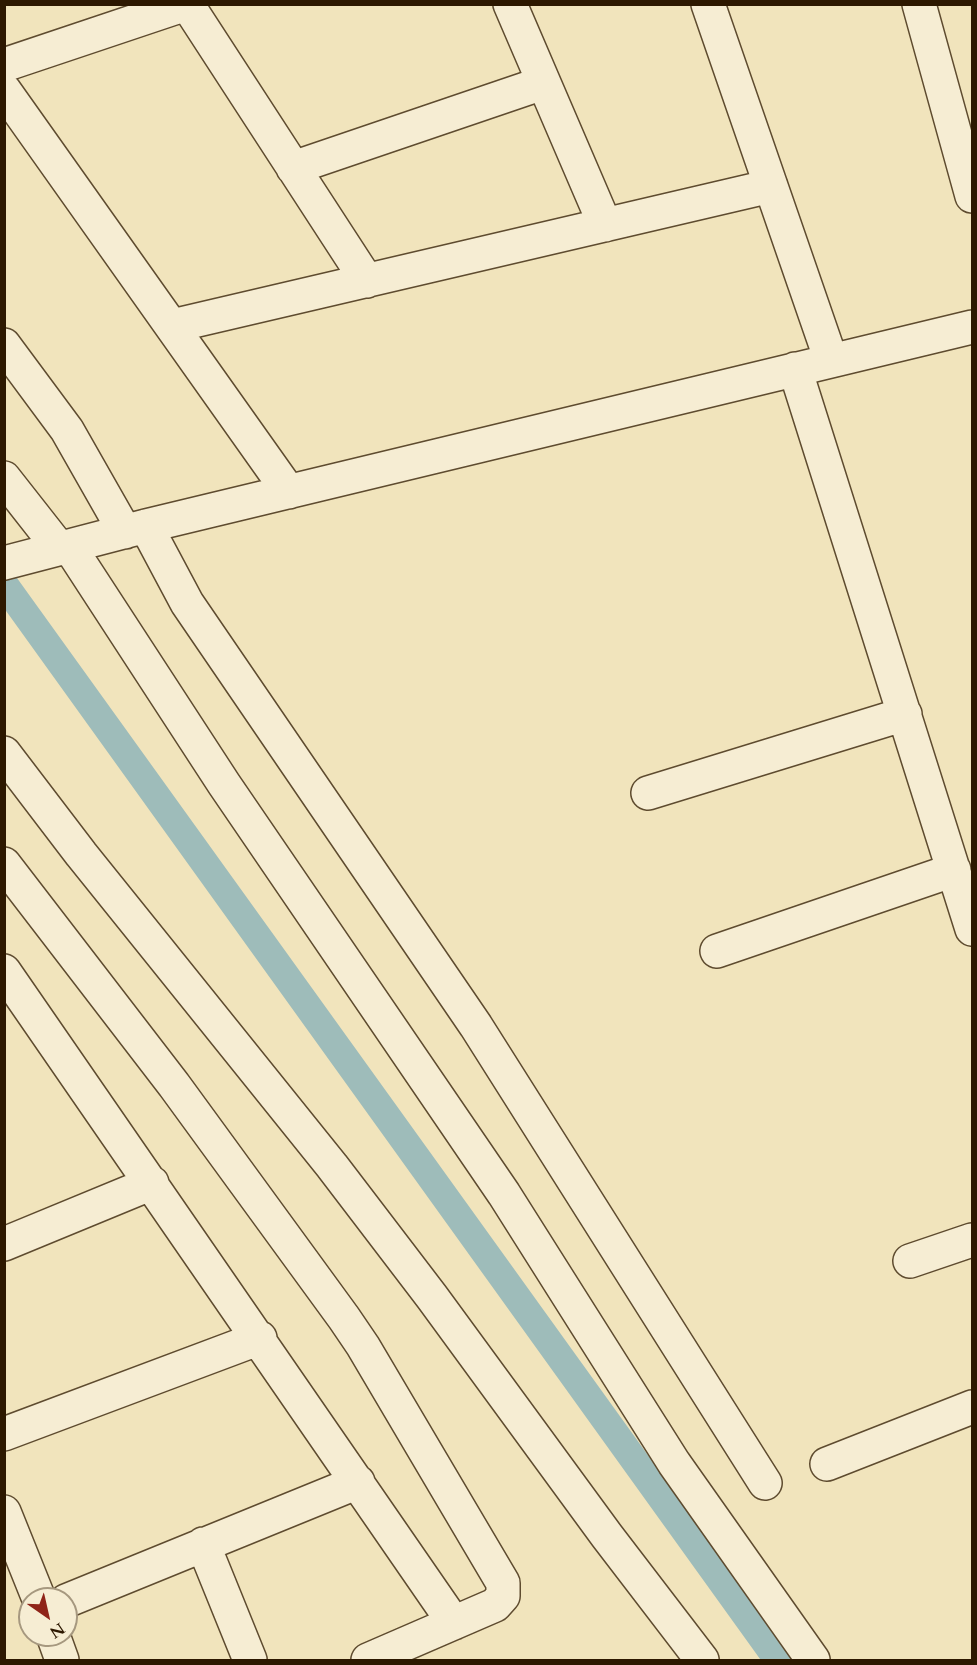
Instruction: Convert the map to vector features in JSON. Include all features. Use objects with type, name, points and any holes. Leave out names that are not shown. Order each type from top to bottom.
[{"type":"street","points":[[4,65],[187,4],[367,281]]},
{"type":"street","points":[[510,4],[605,225]]},
{"type":"street","points":[[708,4],[831,360]]},
{"type":"street","points":[[918,4],[972,196]]},
{"type":"street","points":[[293,168],[543,83]]},
{"type":"street","points":[[4,90],[289,492]]},
{"type":"street","points":[[172,326],[771,186]]},
{"type":"street","points":[[41,553],[831,360],[972,329]]},
{"type":"street","points":[[4,345],[136,529],[482,1036],[765,1483]]},
{"type":"street","points":[[795,369],[972,929]]},
{"type":"street","points":[[4,478],[41,553],[224,784],[504,1194],[674,1463],[813,1660]]},
{"type":"street","points":[[648,793],[905,714]]},
{"type":"street","points":[[4,753],[81,854],[339,1175],[702,1660]]},
{"type":"street","points":[[4,864],[174,1085],[363,1346],[503,1583],[503,1596],[495,1605],[368,1660]]},
{"type":"street","points":[[717,951],[954,870]]},
{"type":"street","points":[[4,971],[260,1338],[454,1623]]},
{"type":"street","points":[[4,1244],[152,1183]]},
{"type":"street","points":[[910,1261],[972,1240]]},
{"type":"street","points":[[4,1434],[260,1338]]},
{"type":"street","points":[[827,1464],[972,1407]]},
{"type":"street","points":[[78,1595],[358,1482]]},
{"type":"street","points":[[4,1512],[34,1587]]},
{"type":"street","points":[[203,1544],[250,1660]]},
{"type":"waterway","points":[[4,584],[778,1660]]}]
